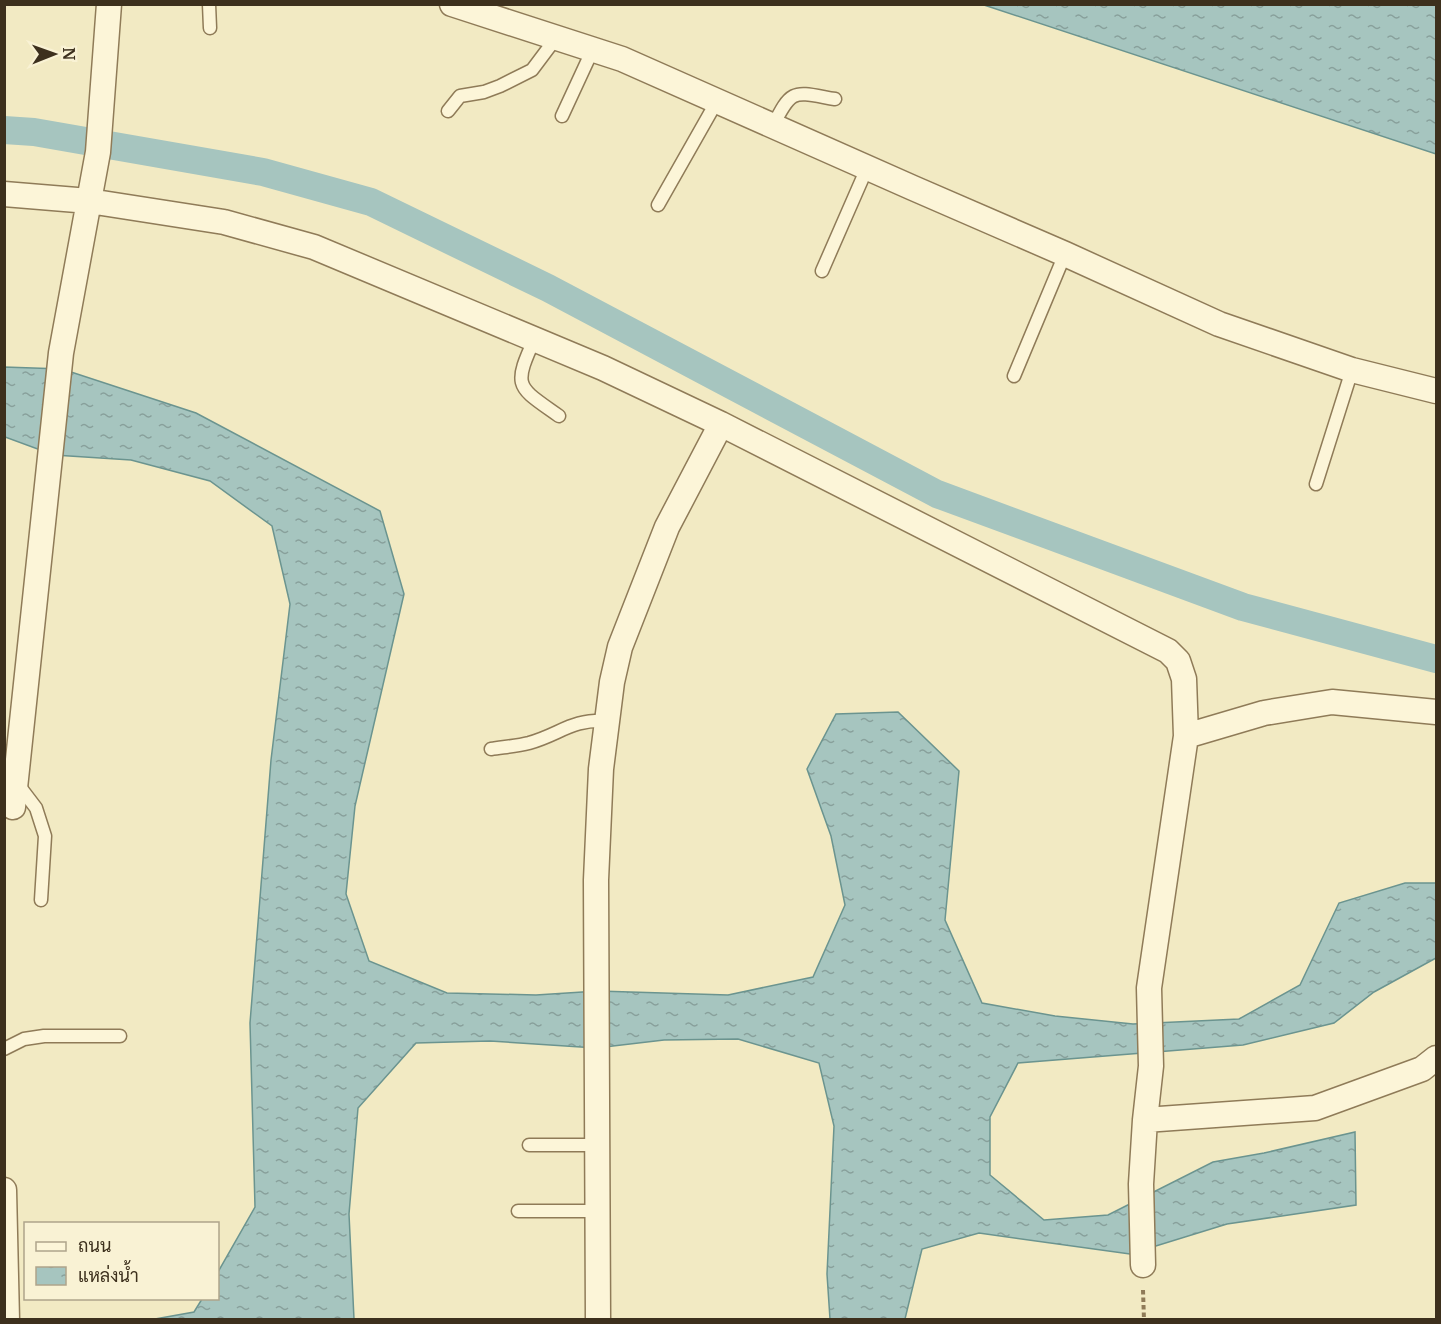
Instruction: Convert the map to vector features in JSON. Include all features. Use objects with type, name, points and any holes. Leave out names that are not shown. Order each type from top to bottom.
[{"type":"street","points":[[13,807],[61,353],[98,152],[109,4]]},
{"type":"street","points":[[452,4],[622,59],[1220,324],[1352,370],[1437,391]]},
{"type":"street","points":[[4,194],[89,201],[224,222],[314,247],[603,368],[721,424],[1168,651],[1178,661],[1184,679],[1186,736],[1149,988],[1151,1066],[1144,1120],[1141,1184],[1143,1265]]},
{"type":"street","points":[[598,1320],[596,880],[601,769],[612,682],[620,647],[667,527],[721,424]]},
{"type":"street","points":[[1186,736],[1264,713],[1332,702],[1437,712]]},
{"type":"street","points":[[1144,1120],[1315,1108],[1422,1069],[1437,1058]]},
{"type":"street","points":[[4,1190],[7,1320]]},
{"type":"lane","points":[[209,4],[210,28]]},
{"type":"lane","points":[[448,111],[460,96],[484,92],[532,70],[556,38]]},
{"type":"lane","points":[[562,116],[593,49]]},
{"type":"lane","points":[[773,126],[785,102],[794,94],[835,99]]},
{"type":"lane","points":[[658,205],[717,101]]},
{"type":"lane","points":[[822,271],[867,168]]},
{"type":"lane","points":[[1014,375],[1065,254]]},
{"type":"lane","points":[[535,339],[522,368],[520,380],[525,391],[559,416]]},
{"type":"lane","points":[[1316,484],[1352,370]]},
{"type":"lane","points":[[491,749],[529,743],[570,725],[590,720],[607,722]]},
{"type":"lane","points":[[16,782],[36,808],[45,836],[41,900]]},
{"type":"lane","points":[[4,1049],[24,1039],[44,1036],[120,1036]]},
{"type":"lane","points":[[528,1145],[597,1145]]},
{"type":"lane","points":[[518,1212],[597,1210]]},
{"type":"water","points":[[984,5],[1436,5],[1436,154]]},
{"type":"water","points":[[4,367],[62,369],[196,413],[380,511],[404,594],[355,806],[346,894],[369,961],[447,993],[536,995],[598,991],[728,995],[813,977],[845,905],[831,836],[807,769],[836,714],[898,712],[959,771],[945,920],[982,1003],[1055,1016],[1133,1024],[1239,1019],[1300,985],[1339,903],[1405,883],[1436,883],[1436,958],[1374,992],[1334,1023],[1243,1045],[1018,1063],[990,1117],[990,1175],[1044,1220],[1108,1215],[1213,1162],[1355,1132],[1356,1205],[1227,1224],[1130,1254],[979,1233],[922,1249],[905,1319],[830,1319],[827,1274],[834,1126],[819,1063],[738,1039],[664,1040],[596,1048],[490,1041],[416,1043],[358,1108],[349,1214],[354,1319],[155,1319],[194,1312],[201,1300],[219,1300],[219,1270],[255,1207],[250,1023],[271,760],[290,604],[272,526],[210,481],[131,460],[54,455],[5,437]]},
{"type":"waterway","points":[[4,130],[34,132],[263,172],[371,202],[548,288],[937,494],[1243,607],[1436,659]]}]
